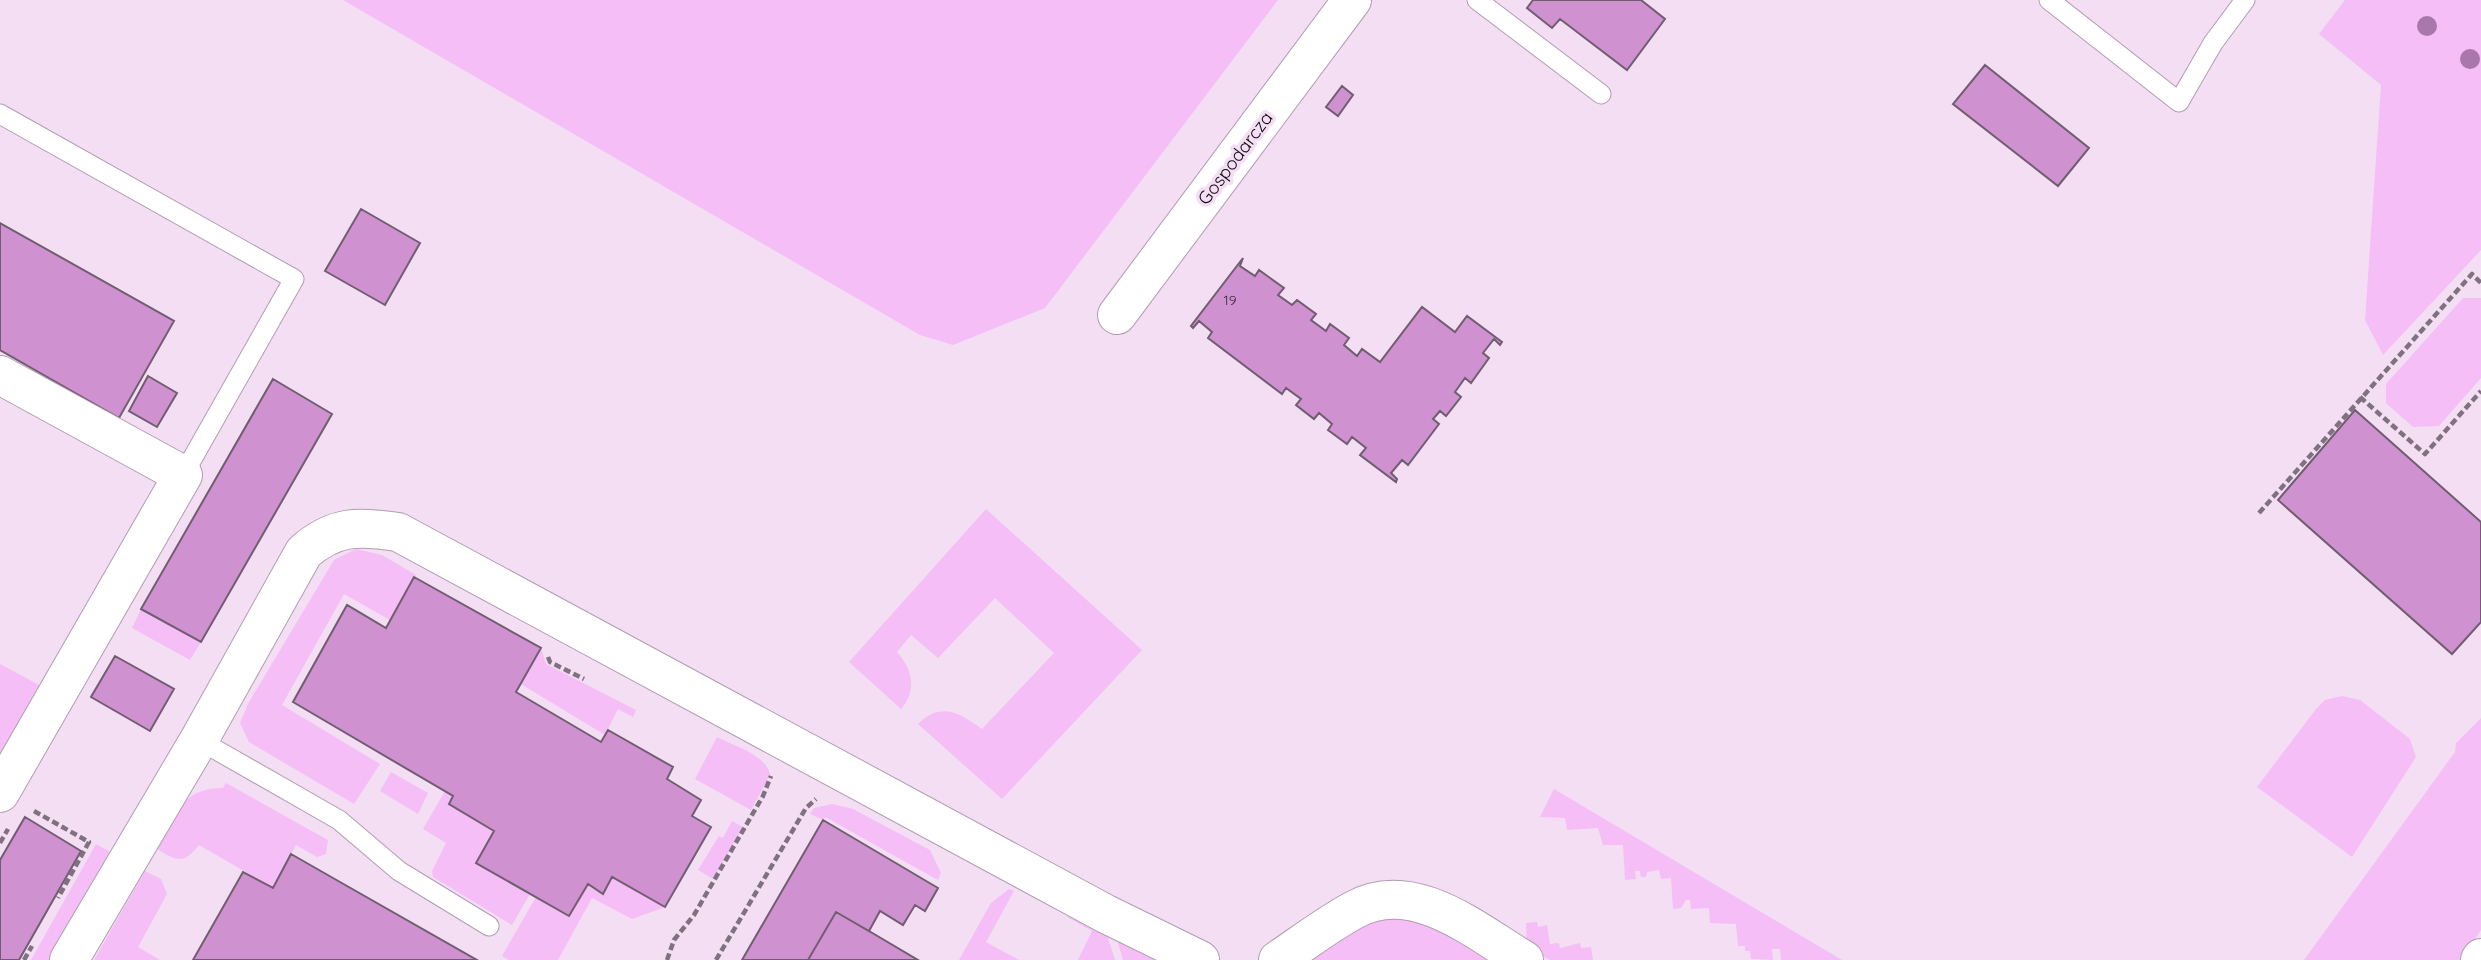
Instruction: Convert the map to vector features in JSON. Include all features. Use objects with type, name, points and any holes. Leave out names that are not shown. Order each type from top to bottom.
[{"type":"street","name":"Gospodarcza","points":[[1117,315],[1352,0]]},
{"type":"street","points":[[0,375],[183,475],[12,810]]},
{"type":"street","points":[[69,960],[199,740],[304,552],[328,534],[349,528],[398,531],[1106,914],[1200,960]]},
{"type":"street","points":[[1278,960],[1356,908],[1387,898],[1410,899],[1450,916],[1524,960]]},
{"type":"lane","points":[[1477,0],[1601,94]]},
{"type":"lane","points":[[2049,0],[2179,102],[2213,43],[2245,0]]},
{"type":"lane","points":[[0,114],[294,279],[183,475]]},
{"type":"lane","points":[[199,740],[339,820],[399,871],[489,926]]},
{"type":"path","points":[[2259,513],[2472,274],[2481,282]]},
{"type":"path","points":[[2360,397],[2425,454],[2481,391]]},
{"type":"path","points":[[547,653],[551,663],[588,680]]},
{"type":"path","points":[[667,960],[674,940],[694,915],[763,796],[772,768]]},
{"type":"path","points":[[716,960],[806,807],[815,799],[827,797]]},
{"type":"path","points":[[0,843],[12,810],[36,811],[89,842],[57,901]]},
{"type":"path","points":[[24,960],[37,936]]},
{"type":"shaded area","points":[[343,0],[1278,0],[1045,308],[953,345],[920,335]]},
{"type":"shaded area","points":[[2345,0],[2481,0],[2481,250],[2383,355],[2365,320],[2381,85],[2319,34]]},
{"type":"shaded area","points":[[2463,298],[2481,298],[2481,378],[2439,426],[2413,427],[2386,403],[2386,384]]},
{"type":"shaded area","points":[[986,509],[1142,650],[1002,799],[918,724],[926,717],[943,711],[958,714],[982,729],[1054,653],[995,598],[938,658],[911,635],[897,652],[907,666],[911,680],[909,695],[901,709],[849,662]]},
{"type":"shaded area","points":[[356,549],[382,555],[416,575],[390,620],[344,594],[282,705],[380,764],[354,804],[249,742],[240,723],[249,702],[334,560]]},
{"type":"shaded area","points":[[141,609],[201,642],[190,660],[132,628]]},
{"type":"shaded area","points":[[541,648],[546,664],[636,710],[633,717],[618,709],[605,735],[521,684]]},
{"type":"shaded area","points":[[0,664],[43,687],[0,763]]},
{"type":"shaded area","points":[[2342,696],[2360,700],[2410,739],[2416,757],[2352,857],[2257,787],[2316,709],[2325,700]]},
{"type":"shaded area","points":[[2481,718],[2481,930],[2461,960],[2304,960],[2455,752],[2456,743]]},
{"type":"shaded area","points":[[717,737],[756,757],[768,768],[770,775],[751,810],[695,779]]},
{"type":"shaded area","points":[[391,772],[428,793],[418,814],[380,791]]},
{"type":"shaded area","points":[[226,783],[328,840],[326,854],[317,857],[296,845],[273,888],[199,845],[188,856],[180,859],[157,849],[174,816],[188,799],[209,789],[223,788]]},
{"type":"shaded area","points":[[1554,789],[1842,960],[1781,960],[1780,949],[1772,949],[1773,960],[1751,959],[1750,951],[1745,951],[1745,946],[1738,946],[1736,924],[1710,923],[1709,908],[1691,909],[1690,900],[1686,900],[1681,908],[1673,909],[1671,878],[1661,879],[1659,870],[1647,872],[1646,877],[1641,877],[1640,871],[1635,871],[1636,879],[1625,880],[1623,845],[1603,845],[1598,828],[1567,830],[1565,818],[1540,817]]},
{"type":"shaded area","points":[[445,791],[453,796],[449,805],[494,831],[476,863],[530,894],[512,925],[433,877],[432,871],[446,843],[423,829]]},
{"type":"shaded area","points":[[832,804],[853,809],[930,850],[941,873],[938,880],[825,817],[823,820],[810,814],[814,808]]},
{"type":"shaded area","points":[[732,821],[743,827],[713,879],[698,870],[719,836],[723,838]]},
{"type":"shaded area","points":[[96,844],[110,852],[49,960],[31,960]]},
{"type":"shaded area","points":[[145,871],[161,879],[167,894],[138,947],[160,960],[94,960]]},
{"type":"shaded area","points":[[612,877],[665,907],[632,919],[592,898],[558,960],[509,960],[502,956],[536,897],[569,916],[588,884],[603,893]]},
{"type":"shaded area","points":[[1009,889],[1014,891],[986,942],[1019,960],[959,960],[991,903]]},
{"type":"shaded area","points":[[1071,915],[1104,925],[1115,960],[1078,960],[1092,931],[1067,917]]},
{"type":"shaded area","points":[[1414,916],[1493,960],[1307,960],[1365,922]]},
{"type":"shaded area","points":[[1537,922],[1538,927],[1547,925],[1550,944],[1559,943],[1560,948],[1580,943],[1581,948],[1591,947],[1593,960],[1550,960],[1527,947],[1526,923]]},
{"type":"shaded area","points":[[1114,929],[1168,960],[1123,960]]},
{"type":"building","points":[[1533,0],[1641,0],[1665,19],[1627,70],[1560,19],[1552,28],[1527,8]]},
{"type":"building","points":[[1985,65],[2089,148],[2058,186],[1953,104]]},
{"type":"building","points":[[1342,86],[1353,95],[1338,116],[1326,107]]},
{"type":"building","points":[[361,209],[420,243],[385,305],[325,271]]},
{"type":"building","points":[[0,223],[174,321],[119,418],[0,350]]},
{"type":"building","points":[[1243,258],[1240,266],[1255,276],[1259,270],[1284,288],[1278,295],[1292,305],[1297,300],[1316,314],[1311,320],[1326,331],[1330,324],[1349,338],[1344,345],[1357,356],[1362,349],[1380,362],[1422,307],[1455,332],[1467,316],[1502,342],[1500,345],[1494,339],[1483,353],[1489,358],[1471,383],[1465,378],[1455,392],[1461,397],[1446,416],[1440,411],[1433,419],[1439,424],[1408,465],[1402,460],[1391,473],[1397,479],[1396,482],[1360,455],[1366,448],[1352,437],[1347,444],[1328,430],[1332,424],[1319,413],[1314,419],[1296,405],[1301,399],[1286,388],[1282,394],[1208,338],[1212,332],[1199,321],[1193,328],[1191,326]]},
{"type":"building","points":[[148,376],[177,393],[157,427],[129,411]]},
{"type":"building","points":[[273,379],[332,414],[201,642],[141,609]]},
{"type":"building","points":[[2355,410],[2481,522],[2481,622],[2452,654],[2278,500]]},
{"type":"building","points":[[414,577],[541,648],[516,692],[601,742],[608,730],[673,767],[667,779],[701,800],[692,816],[711,827],[665,907],[612,877],[603,894],[588,884],[569,916],[476,863],[494,831],[449,804],[453,796],[293,702],[347,605],[386,628]]},
{"type":"building","points":[[115,656],[174,689],[150,731],[91,697]]},
{"type":"building","points":[[25,817],[81,851],[19,960],[0,960],[0,860]]},
{"type":"building","points":[[823,820],[938,888],[925,911],[915,905],[903,925],[880,911],[869,931],[836,912],[808,960],[742,960]]},
{"type":"building","points":[[291,854],[477,960],[193,960],[243,872],[273,888]]},
{"type":"building","points":[[836,912],[869,931],[918,960],[808,960]]}]
